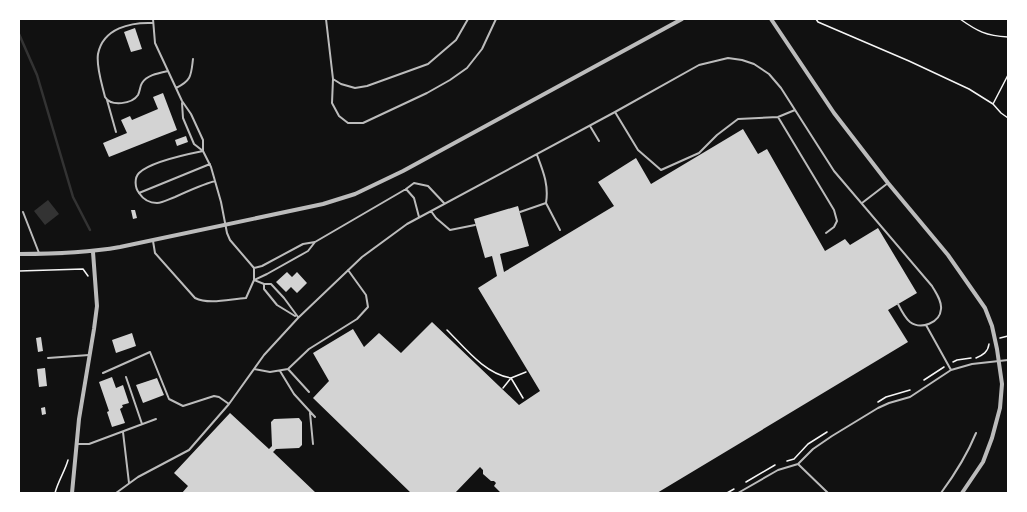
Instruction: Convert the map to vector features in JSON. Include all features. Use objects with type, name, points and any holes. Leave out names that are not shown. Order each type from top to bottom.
[{"type":"street","points":[[19,254],[93,252],[153,241],[323,204],[355,194],[403,171],[682,19]]},
{"type":"street","points":[[771,19],[834,113],[888,183],[948,255],[985,308],[995,339],[999,361],[1002,384],[1000,408],[992,438],[983,462],[962,493]]},
{"type":"street","points":[[72,493],[79,419],[97,306],[93,252]]},
{"type":"lane","points":[[153,19],[155,43],[182,101],[199,128],[203,140],[203,151]]},
{"type":"lane","points":[[326,19],[333,78],[332,103],[339,116],[348,123],[363,123],[427,93],[450,80],[467,68],[482,49],[496,19]]},
{"type":"lane","points":[[333,78],[342,84],[355,88],[428,64],[456,40],[468,19]]},
{"type":"lane","points":[[116,132],[102,86],[98,55],[100,46],[106,36],[119,28],[143,23],[153,23]]},
{"type":"lane","points":[[116,493],[138,477],[189,450],[229,404],[264,354],[298,318],[367,253],[406,224],[537,155],[699,65],[728,58],[742,60],[754,64],[769,74],[781,88],[834,171],[932,286],[940,300],[942,309],[937,319],[926,325],[919,326],[909,322],[898,304]]},
{"type":"lane","points":[[176,88],[189,80],[193,59]]},
{"type":"lane","points":[[107,100],[112,103],[130,101],[138,95],[142,83],[150,76],[168,71]]},
{"type":"lane","points":[[153,241],[155,253],[194,298],[200,301],[208,301],[246,298],[254,280],[254,268],[230,240],[225,215],[210,164],[203,151],[194,144],[188,132],[183,118],[182,101]]},
{"type":"lane","points":[[615,112],[638,150],[661,170],[699,153],[717,135],[738,119],[778,117],[795,110]]},
{"type":"lane","points":[[778,117],[834,210],[837,221],[834,227],[826,233]]},
{"type":"lane","points":[[590,126],[599,141]]},
{"type":"lane","points":[[203,151],[178,157],[146,169],[138,174],[136,181],[139,193],[150,202],[159,203],[215,181]]},
{"type":"lane","points":[[537,155],[545,175],[548,192],[546,203],[560,230]]},
{"type":"lane","points":[[139,193],[210,164]]},
{"type":"lane","points":[[254,268],[262,266],[303,244],[315,242],[414,183],[428,186],[444,203]]},
{"type":"lane","points":[[862,204],[888,183]]},
{"type":"lane","points":[[406,189],[414,198],[419,217]]},
{"type":"lane","points":[[520,212],[546,203]]},
{"type":"lane","points":[[431,210],[436,218],[450,230],[475,224]]},
{"type":"lane","points":[[23,212],[39,254]]},
{"type":"lane","points":[[254,280],[308,251],[315,242]]},
{"type":"lane","points":[[254,369],[270,372],[288,369],[309,349],[357,319],[368,307],[366,295],[348,270]]},
{"type":"lane","points":[[254,280],[264,284],[271,284],[284,298],[298,318]]},
{"type":"lane","points":[[264,284],[264,290],[277,305],[298,318]]},
{"type":"lane","points":[[926,325],[951,370]]},
{"type":"lane","points":[[103,373],[150,352],[169,399],[184,406],[214,396],[219,397],[229,404]]},
{"type":"lane","points":[[48,358],[90,356]]},
{"type":"lane","points":[[738,493],[778,470],[798,464],[813,449],[832,436],[878,408],[910,397],[951,370],[972,364],[1008,360]]},
{"type":"lane","points":[[288,369],[309,392]]},
{"type":"lane","points":[[280,371],[294,394],[315,417]]},
{"type":"lane","points":[[126,377],[142,424]]},
{"type":"lane","points":[[310,411],[312,444]]},
{"type":"lane","points":[[77,444],[89,444],[156,419]]},
{"type":"lane","points":[[123,432],[129,483]]},
{"type":"lane","points":[[941,493],[952,479],[968,452],[976,433]]},
{"type":"lane","points":[[798,464],[828,493]]},
{"type":"path","points":[[816,19],[818,22],[970,89],[993,104],[1000,113],[1008,118]]},
{"type":"path","points":[[960,19],[977,30],[994,36],[1008,36]]},
{"type":"path","points":[[993,104],[1008,75]]},
{"type":"path","points":[[447,330],[480,362],[503,377],[511,378],[526,372]]},
{"type":"path","points":[[503,388],[511,378]]},
{"type":"path","points":[[511,378],[523,398]]},
{"type":"shaded area","points":[[48,200],[59,214],[45,225],[34,211]]},
{"type":"building","points":[[135,28],[142,49],[131,52],[124,32]]},
{"type":"building","points":[[163,93],[177,130],[109,157],[103,143],[127,133],[121,120],[130,116],[132,120],[158,109],[153,97]]},
{"type":"building","points":[[743,129],[758,154],[767,149],[825,251],[845,239],[850,245],[878,228],[917,293],[888,310],[908,342],[657,493],[501,493],[494,486],[496,483],[491,481],[483,474],[483,470],[480,467],[455,493],[411,493],[313,398],[329,381],[313,353],[353,329],[364,347],[379,333],[401,353],[432,322],[519,405],[540,391],[478,288],[497,276],[492,256],[485,258],[474,219],[518,206],[529,246],[500,254],[504,272],[614,206],[598,182],[636,158],[651,184]]},
{"type":"building","points":[[186,136],[188,142],[177,146],[175,140]]},
{"type":"building","points":[[131,210],[135,210],[137,218],[133,219]]},
{"type":"building","points":[[287,272],[292,277],[297,272],[307,283],[297,293],[291,287],[286,292],[276,282]]},
{"type":"building","points":[[132,333],[136,346],[116,353],[112,340]]},
{"type":"building","points":[[41,337],[43,351],[38,352],[36,338]]},
{"type":"building","points":[[45,368],[47,386],[39,387],[37,369]]},
{"type":"building","points":[[112,377],[116,388],[123,385],[129,403],[122,405],[123,407],[120,409],[125,423],[112,427],[107,412],[109,411],[99,382]]},
{"type":"building","points":[[157,378],[164,395],[143,403],[136,385]]},
{"type":"building","points":[[45,407],[46,414],[42,415],[41,408]]},
{"type":"building","points":[[230,413],[269,449],[272,446],[271,422],[274,419],[299,418],[302,422],[302,445],[299,448],[276,449],[273,452],[316,493],[182,493],[188,486],[174,473]]},
{"type":"waterway","points":[[19,34],[37,75],[73,197],[90,230]]}]
